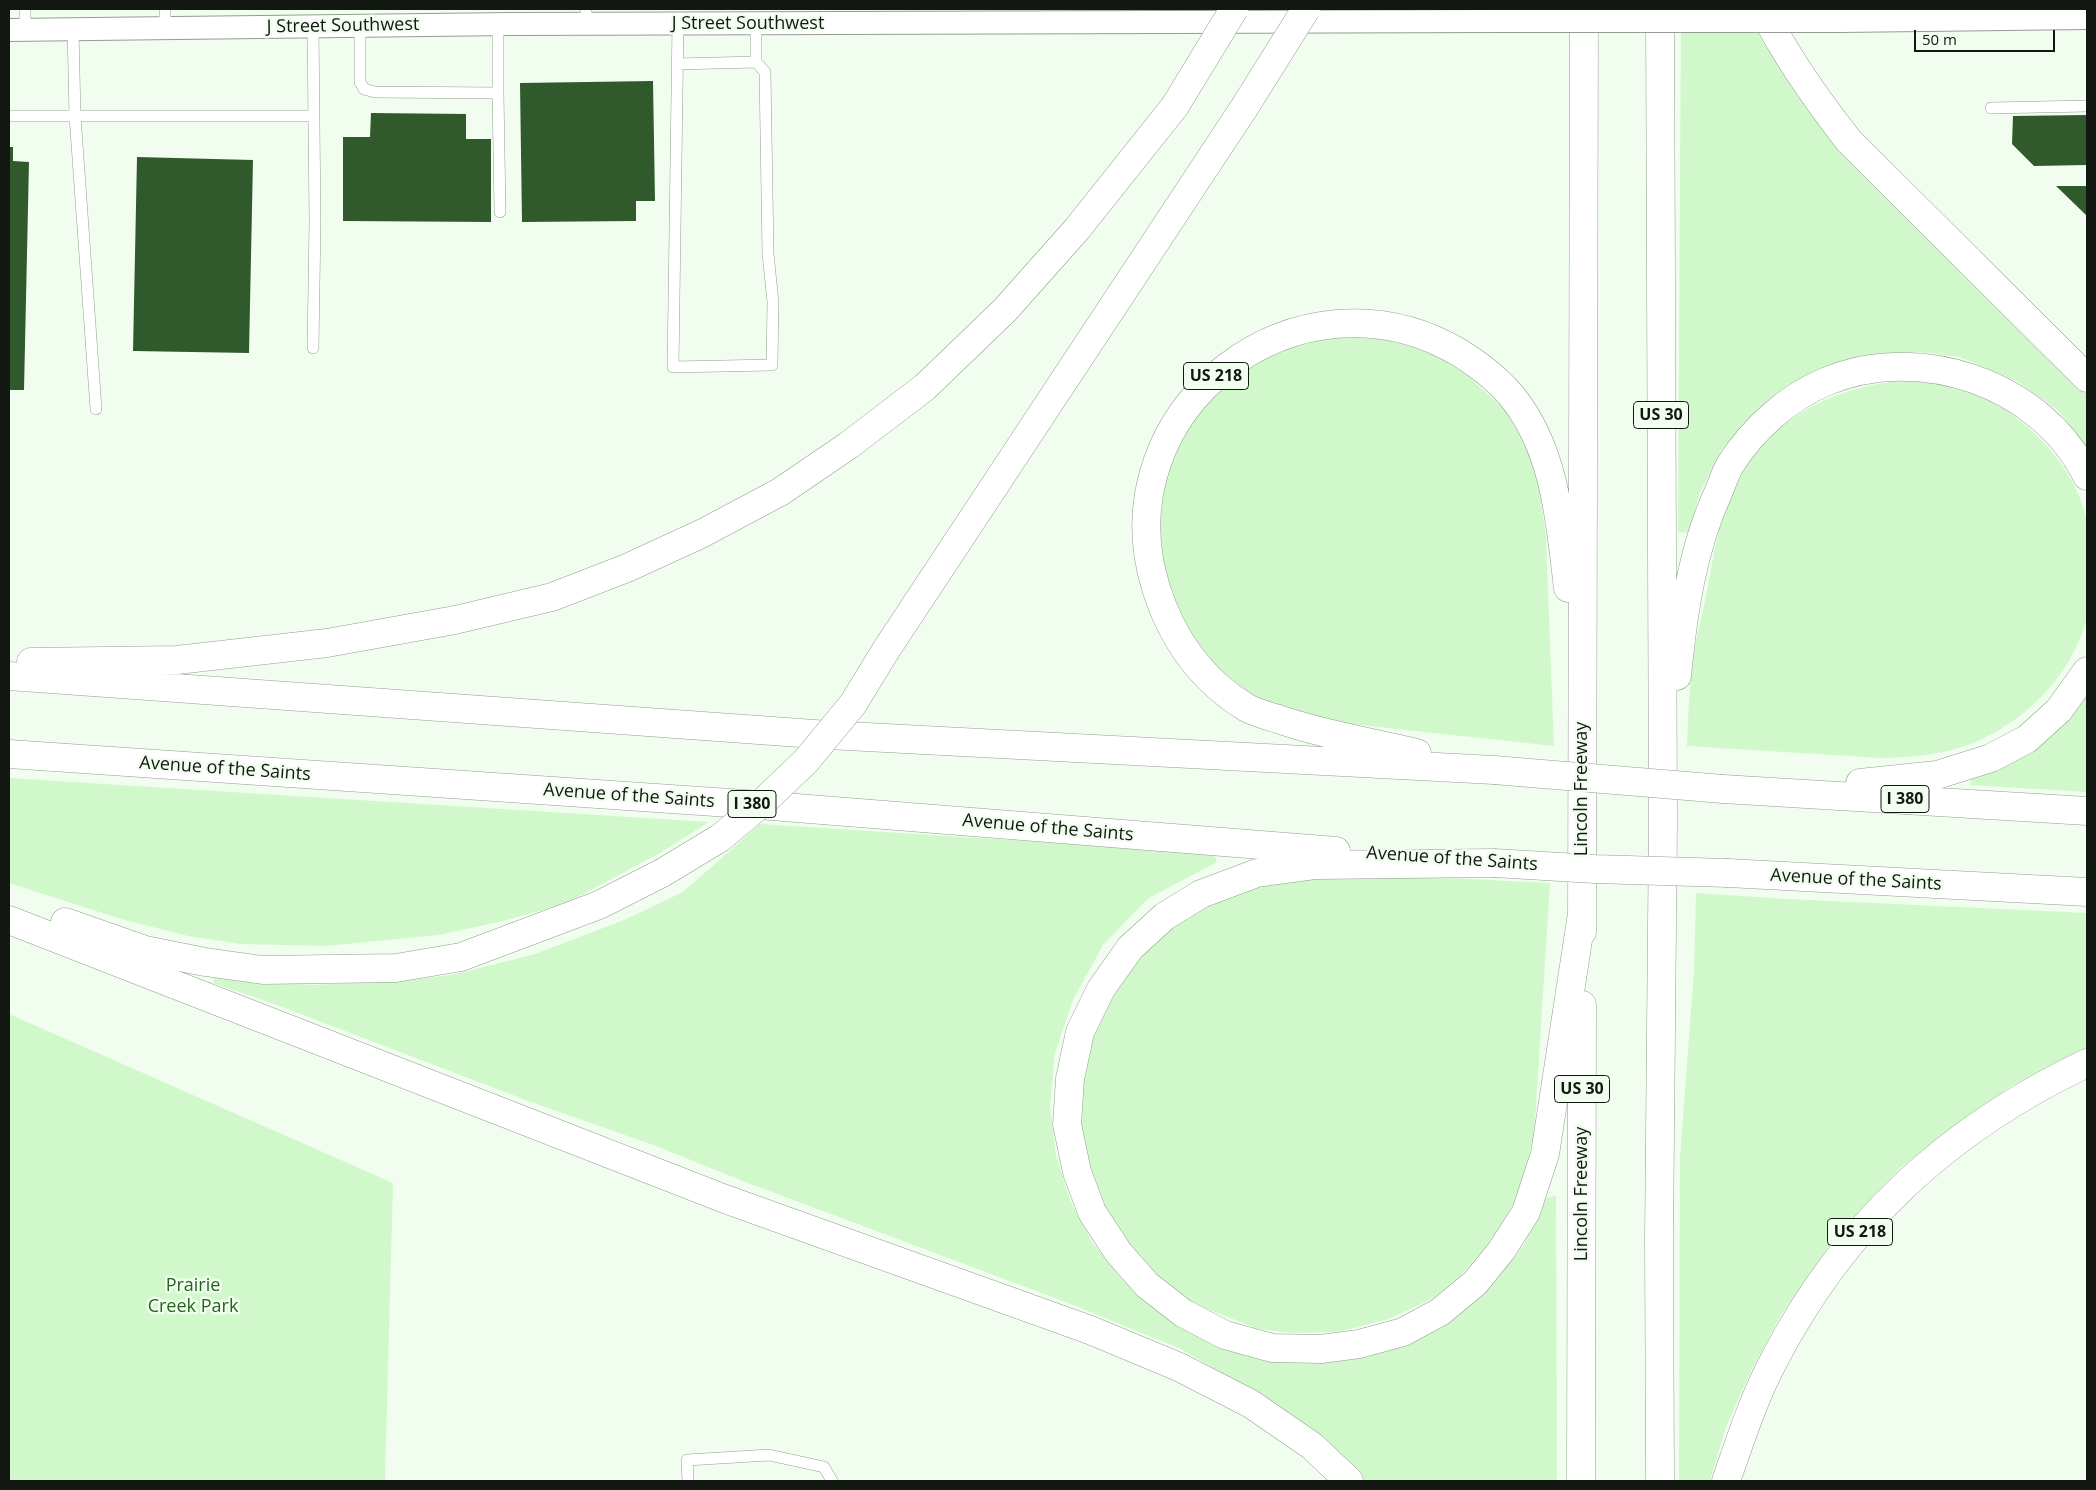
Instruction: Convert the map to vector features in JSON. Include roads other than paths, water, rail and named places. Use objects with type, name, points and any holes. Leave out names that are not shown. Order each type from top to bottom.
[{"type":"highway","points":[[9,664],[177,660],[327,643],[445,622],[552,597],[627,568],[703,533],[780,492],[849,445],[925,387],[1005,310],[1070,237],[1174,106],[1234,9]]},
{"type":"highway","points":[[9,903],[145,950],[205,962],[263,970],[396,968],[461,957],[599,905],[662,873],[720,838],[763,802],[806,761],[853,704],[886,650],[1244,108],[1306,9]]},
{"type":"highway","name":"US 30","points":[[1582,697],[1584,9]]},
{"type":"highway","name":"US 30","points":[[1660,9],[1663,822],[1659,1239],[1660,1481]]},
{"type":"highway","points":[[1762,9],[1774,34],[1816,100],[1849,141],[2087,378]]},
{"type":"highway","name":"US 218","points":[[1494,770],[1310,730],[1250,710],[1222,691],[1198,669],[1176,637],[1163,608],[1153,576],[1147,537],[1148,508],[1154,473],[1166,441],[1183,411],[1203,387],[1228,364],[1254,349],[1287,335],[1316,326],[1348,324],[1382,325],[1415,332],[1440,341],[1469,359],[1495,379],[1514,400],[1529,423],[1546,459],[1556,499],[1582,697]]},
{"type":"highway","points":[[1663,822],[1679,652],[1692,570],[1706,523],[1730,466],[1756,432],[1784,405],[1824,382],[1862,370],[1903,366],[1950,370],[1987,383],[2024,403],[2056,431],[2080,461],[2087,476]]},
{"type":"highway","points":[[1776,791],[1937,775],[1991,758],[2028,739],[2059,710],[2087,671]]},
{"type":"highway","name":"I 380","points":[[9,676],[818,735],[1494,770],[1724,789],[2087,811]]},
{"type":"highway","name":"Lincoln Freeway","points":[[1581,1481],[1582,697]]},
{"type":"highway","name":"Avenue of the Saints","points":[[9,754],[749,804],[1494,863],[2087,892]]},
{"type":"highway","points":[[1494,863],[1316,865],[1257,873],[1201,894],[1166,916],[1130,948],[1101,989],[1080,1032],[1070,1079],[1067,1124],[1077,1172],[1092,1212],[1118,1252],[1148,1285],[1183,1313],[1225,1335],[1272,1348],[1330,1348],[1359,1344],[1403,1332],[1440,1312],[1476,1283],[1501,1251],[1526,1212],[1545,1154],[1582,914]]},
{"type":"highway","points":[[9,920],[725,1199],[1090,1330],[1179,1366],[1251,1404],[1312,1446],[1349,1481]]},
{"type":"highway","name":"US 218","points":[[1726,1481],[1747,1420],[1772,1363],[1801,1311],[1836,1259],[1881,1208],[1927,1164],[1955,1142],[1977,1125],[2046,1082],[2087,1063]]},
{"type":"street","name":"J Street Southwest","points":[[20,23],[73,29],[165,18],[313,27],[586,16],[678,24],[756,24],[787,16],[1045,16],[1499,21],[1840,21],[2087,18]]},
{"type":"lane","points":[[500,212],[498,93],[507,19]]},
{"type":"lane","points":[[678,24],[673,367],[772,365],[773,302],[768,254],[765,72],[756,62],[756,24]]},
{"type":"lane","points":[[360,26],[360,82],[364,89],[375,92],[498,93]]},
{"type":"lane","points":[[313,27],[313,348]]},
{"type":"lane","points":[[73,29],[75,116],[96,409]]},
{"type":"lane","points":[[677,64],[756,62]]},
{"type":"lane","points":[[1991,108],[2087,106]]},
{"type":"lane","points":[[9,116],[314,116]]},
{"type":"lane","points":[[688,1481],[687,1460],[769,1455],[824,1466],[832,1481]]},
{"type":"park label","name":"Prairie Creek Park","points":[[193,1296]]}]
